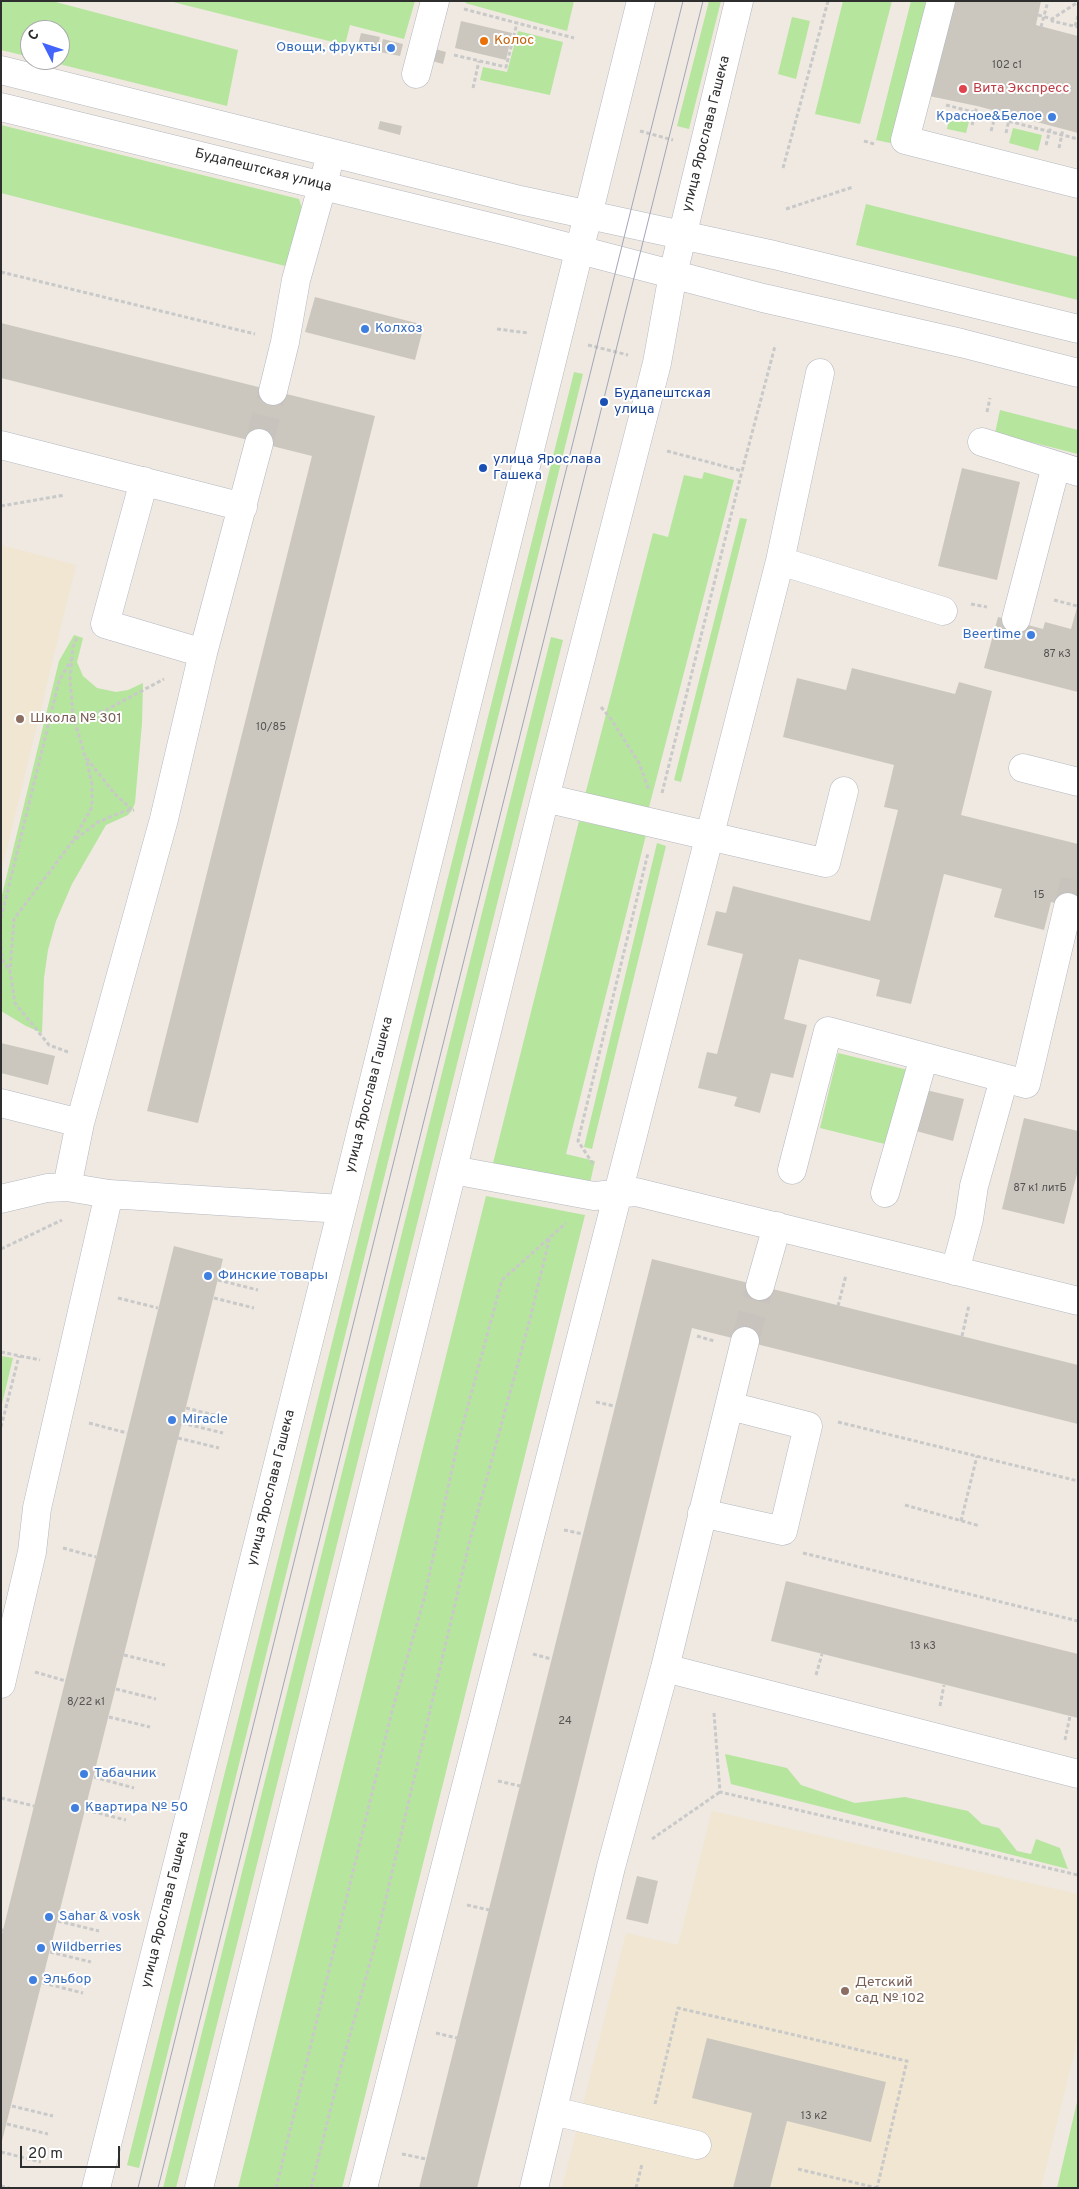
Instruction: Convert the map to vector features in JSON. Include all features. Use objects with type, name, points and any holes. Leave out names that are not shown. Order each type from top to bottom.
[{"type":"street","name":"улица Ярослава Гашека","points":[[96,2188],[342,1209],[640,1]]},
{"type":"street","name":"улица Ярослава Гашека","points":[[199,2188],[545,798],[656,363],[682,235],[739,1]]},
{"type":"street","points":[[941,1],[906,140],[1078,184]]},
{"type":"street","points":[[416,74],[445,4]]},
{"type":"street","points":[[1,70],[588,215],[774,255],[1078,329]]},
{"type":"street","name":"Будапештская улица","points":[[1,106],[580,250],[762,298],[961,343],[1078,373]]},
{"type":"street","points":[[273,391],[285,342],[296,280],[331,152]]},
{"type":"street","points":[[363,2188],[780,561],[820,372]]},
{"type":"street","points":[[982,442],[1067,469],[1018,615]]},
{"type":"street","points":[[67,1187],[80,1123],[164,819],[203,652],[259,443]]},
{"type":"street","points":[[1,445],[243,507]]},
{"type":"street","points":[[144,481],[105,624],[203,652]]},
{"type":"street","points":[[780,561],[943,611]]},
{"type":"street","points":[[1023,768],[1078,782]]},
{"type":"street","points":[[545,798],[826,863],[844,791]]},
{"type":"street","points":[[792,1170],[828,1031],[1004,1080],[1026,1084],[1068,907]]},
{"type":"street","points":[[885,1193],[924,1057]]},
{"type":"street","points":[[955,1271],[968,1220],[974,1186],[1004,1080]]},
{"type":"street","points":[[1,1104],[80,1123]]},
{"type":"street","points":[[453,1170],[594,1196],[636,1192],[1078,1301]]},
{"type":"street","points":[[1,1199],[47,1188],[67,1187],[109,1194],[342,1209]]},
{"type":"street","points":[[1,1684],[32,1552],[37,1508],[109,1194]]},
{"type":"street","points":[[760,1286],[777,1226]]},
{"type":"street","points":[[534,2188],[611,1867],[665,1668],[746,1341]]},
{"type":"street","points":[[702,1513],[782,1531],[808,1426],[730,1406]]},
{"type":"street","points":[[665,1668],[1078,1774]]},
{"type":"street","points":[[553,2111],[697,2145]]},
{"type":"path","points":[[783,168],[828,1]]},
{"type":"path","points":[[1041,27],[1048,1]]},
{"type":"path","points":[[1052,19],[1078,2]]},
{"type":"path","points":[[445,4],[574,38]]},
{"type":"path","points":[[1038,15],[1052,19],[1052,21],[1076,27],[1078,16]]},
{"type":"path","points":[[448,53],[506,67],[517,23]]},
{"type":"path","points":[[473,88],[479,61]]},
{"type":"path","points":[[916,98],[1078,139]]},
{"type":"path","points":[[634,130],[677,141]]},
{"type":"path","points":[[786,209],[853,187]]},
{"type":"path","points":[[1,272],[285,342]]},
{"type":"path","points":[[497,329],[534,334]]},
{"type":"path","points":[[581,343],[633,356]]},
{"type":"path","points":[[661,797],[775,346]]},
{"type":"path","points":[[666,451],[742,471]]},
{"type":"path","points":[[943,611],[946,599],[986,608],[1000,604],[1018,615]]},
{"type":"path","points":[[49,1045],[15,1003],[10,971],[14,918],[72,842],[92,808],[92,784],[74,719],[70,680],[73,647],[80,632]]},
{"type":"path","points":[[1,918],[59,681],[71,660]]},
{"type":"path","points":[[74,719],[106,710],[167,678]]},
{"type":"path","points":[[601,707],[611,719],[639,763],[651,796]]},
{"type":"path","points":[[72,842],[98,822],[132,810],[114,794],[85,756]]},
{"type":"path","points":[[597,1170],[578,1141],[650,846]]},
{"type":"path","points":[[1,940],[2,959],[10,971]]},
{"type":"path","points":[[1,1249],[69,1217]]},
{"type":"path","points":[[276,2188],[392,1711],[424,1599],[457,1446],[502,1280],[550,1235],[569,1221]]},
{"type":"path","points":[[311,2188],[341,2067],[375,1945],[472,1530],[530,1319],[550,1235]]},
{"type":"path","points":[[218,1280],[258,1290]]},
{"type":"path","points":[[87,1290],[158,1308]]},
{"type":"path","points":[[214,1298],[254,1308]]},
{"type":"path","points":[[1,1352],[34,1359]]},
{"type":"path","points":[[1,1427],[19,1356]]},
{"type":"path","points":[[186,1408],[226,1418]]},
{"type":"path","points":[[58,1415],[127,1433]]},
{"type":"path","points":[[808,1426],[831,1420],[1078,1481]]},
{"type":"path","points":[[182,1423],[222,1433]]},
{"type":"path","points":[[178,1438],[219,1448]]},
{"type":"path","points":[[961,1521],[977,1456]]},
{"type":"path","points":[[905,1505],[980,1526]]},
{"type":"path","points":[[560,1529],[582,1534]]},
{"type":"path","points":[[782,1531],[798,1551],[1078,1621]]},
{"type":"path","points":[[527,1652],[551,1659]]},
{"type":"path","points":[[124,1655],[165,1665]]},
{"type":"path","points":[[711,1681],[720,1792]]},
{"type":"path","points":[[116,1689],[156,1699]]},
{"type":"path","points":[[109,1717],[150,1727]]},
{"type":"path","points":[[94,1778],[134,1788]]},
{"type":"path","points":[[496,1781],[520,1786]]},
{"type":"path","points":[[650,1840],[720,1792],[1078,1875]]},
{"type":"path","points":[[1,1798],[34,1806]]},
{"type":"path","points":[[86,1810],[126,1820]]},
{"type":"path","points":[[464,1904],[489,1910]]},
{"type":"path","points":[[58,1921],[99,1931]]},
{"type":"path","points":[[50,1952],[91,1962]]},
{"type":"path","points":[[43,1982],[83,1993]]},
{"type":"path","points":[[636,2188],[678,2008],[907,2061],[877,2188],[798,2169]]},
{"type":"path","points":[[433,2032],[457,2038]]},
{"type":"path","points":[[12,2106],[52,2116]]},
{"type":"path","points":[[7,2124],[48,2134]]},
{"type":"path","points":[[1,2152],[41,2162]]},
{"type":"path","points":[[395,2152],[426,2159]]},
{"type":"path","points":[[1,2186],[9,2188]]},
{"type":"shaded area","name":"Школа № 301","points":[[1,545],[76,565],[1,873]]},
{"type":"shaded area","name":"Детский сад № 102","points":[[712,1811],[1078,1894],[1078,2038],[1041,2188],[562,2188],[626,1933],[678,1945]]},
{"type":"green space","points":[[1,1],[52,1],[238,50],[227,106],[70,67],[70,20],[20,20],[20,55],[1,50]]},
{"type":"green space","points":[[169,1],[415,1],[404,39],[350,25],[345,45]]},
{"type":"green space","points":[[467,1],[574,1],[567,31],[465,3]]},
{"type":"green space","points":[[709,1],[721,1],[689,129],[677,126]]},
{"type":"green space","points":[[843,1],[892,1],[860,124],[815,114]]},
{"type":"green space","points":[[911,1],[929,1],[895,144],[876,140]]},
{"type":"green space","points":[[792,17],[810,21],[796,79],[778,74]]},
{"type":"green space","points":[[518,31],[563,42],[550,95],[480,80],[483,67],[507,72]]},
{"type":"green space","points":[[950,113],[970,118],[966,133],[947,129]]},
{"type":"green space","points":[[1,125],[299,199],[303,211],[289,267],[1,193]]},
{"type":"green space","points":[[1013,128],[1042,135],[1038,151],[1009,143]]},
{"type":"green space","points":[[866,204],[1078,257],[1078,300],[856,245]]},
{"type":"green space","points":[[574,372],[583,374],[139,2168],[127,2165]]},
{"type":"green space","points":[[1000,410],[1078,430],[1078,454],[995,433]]},
{"type":"green space","points":[[704,472],[734,480],[648,811],[585,795],[653,533],[668,537],[684,475],[702,479]]},
{"type":"green space","points":[[740,518],[747,519],[681,782],[674,780]]},
{"type":"green space","points":[[74,635],[83,638],[77,662],[83,676],[97,688],[116,692],[128,690],[143,683],[142,723],[135,803],[132,810],[128,815],[106,825],[72,884],[56,921],[48,950],[44,978],[42,1033],[1,1011],[1,899],[59,661]]},
{"type":"green space","points":[[551,637],[563,640],[176,2188],[163,2188]]},
{"type":"green space","points":[[579,821],[646,835],[566,1154],[595,1161],[590,1183],[493,1163]]},
{"type":"green space","points":[[657,843],[666,846],[592,1149],[584,1147]]},
{"type":"green space","points":[[838,1053],[908,1070],[889,1145],[820,1128]]},
{"type":"green space","points":[[486,1196],[585,1215],[342,2188],[238,2188]]},
{"type":"green space","points":[[1,1356],[13,1358],[1,1408]]},
{"type":"green space","points":[[725,1754],[787,1768],[801,1785],[855,1803],[905,1797],[968,1811],[982,1824],[999,1828],[1017,1851],[1031,1854],[1036,1839],[1060,1848],[1068,1869],[731,1784]]},
{"type":"green space","points":[[1077,2102],[1078,2188],[1057,2188]]},
{"type":"building","points":[[954,1],[1041,1],[1036,25],[1078,36],[1078,133],[977,106],[929,96]]},
{"type":"building","points":[[461,21],[512,33],[506,60],[455,48]]},
{"type":"building","points":[[361,33],[380,37],[377,50],[358,45]]},
{"type":"building","name":"Овощи, фрукты","points":[[383,39],[403,44],[400,56],[380,52]]},
{"type":"building","points":[[435,49],[446,52],[443,64],[432,61]]},
{"type":"building","points":[[380,121],[402,126],[400,135],[378,129]]},
{"type":"building","name":"Колхоз","points":[[315,297],[424,325],[415,360],[305,332]]},
{"type":"building","points":[[1,323],[375,416],[198,1123],[147,1111],[312,456],[1,378]]},
{"type":"building","points":[[962,468],[1020,482],[997,580],[938,566]]},
{"type":"building","points":[[1078,604],[1078,692],[984,668],[998,617],[1043,629],[1045,622],[1071,629]]},
{"type":"building","points":[[852,668],[955,694],[959,682],[992,691],[961,815],[1078,844],[1078,909],[1051,902],[1044,930],[994,917],[1002,889],[944,874],[911,1004],[876,996],[880,980],[799,959],[784,1019],[807,1025],[793,1078],[771,1073],[760,1113],[734,1106],[737,1097],[698,1088],[707,1052],[717,1054],[743,954],[707,945],[716,911],[726,913],[733,886],[870,921],[898,810],[884,807],[894,765],[783,737],[797,678],[846,690]]},
{"type":"building","points":[[1,1043],[55,1056],[48,1085],[1,1073]]},
{"type":"building","points":[[926,1090],[964,1099],[953,1141],[916,1131]]},
{"type":"building","points":[[1024,1118],[1078,1131],[1078,1170],[1064,1224],[1002,1209]]},
{"type":"building","points":[[174,1246],[223,1259],[1,2145],[1,1938]]},
{"type":"building","points":[[652,1259],[1078,1365],[1078,1424],[692,1328],[477,2188],[419,2188]]},
{"type":"building","points":[[786,1581],[1078,1654],[1078,1718],[771,1641]]},
{"type":"building","points":[[637,1876],[658,1881],[648,1924],[626,1919]]},
{"type":"building","points":[[707,2038],[886,2082],[871,2142],[787,2121],[770,2188],[733,2188],[752,2113],[692,2098]]},
{"type":"tunnel","points":[[259,443],[273,391]]},
{"type":"tunnel","points":[[1068,907],[1078,866]]},
{"type":"tunnel","points":[[745,1341],[760,1286]]},
{"type":"tram line","points":[[138,2188],[683,1]]},
{"type":"tram line","points":[[158,2188],[703,1]]},
{"type":"place","name":"Колос","points":[[484,41]]},
{"type":"place","name":"Овощи, фрукты","points":[[391,48]]},
{"type":"place","name":"Вита Экспресс","points":[[963,89]]},
{"type":"place","name":"Красное&Белое","points":[[1052,117]]},
{"type":"place","name":"Колхоз","points":[[365,329]]},
{"type":"place","name":"Будапештская улица","points":[[604,402]]},
{"type":"place","name":"улица Ярослава Гашека","points":[[483,468]]},
{"type":"place","name":"Beertime","points":[[1031,635]]},
{"type":"place","name":"Школа № 301","points":[[20,719]]},
{"type":"place","name":"Финские товары","points":[[208,1276]]},
{"type":"place","name":"Miracle","points":[[172,1420]]},
{"type":"place","name":"Табачник","points":[[84,1774]]},
{"type":"place","name":"Квартира № 50","points":[[75,1808]]},
{"type":"place","name":"Sahar & vosk","points":[[49,1917]]},
{"type":"place","name":"Wildberries","points":[[41,1948]]},
{"type":"place","name":"Эльбор","points":[[33,1980]]},
{"type":"place","name":"Детский сад № 102","points":[[845,1991]]}]
